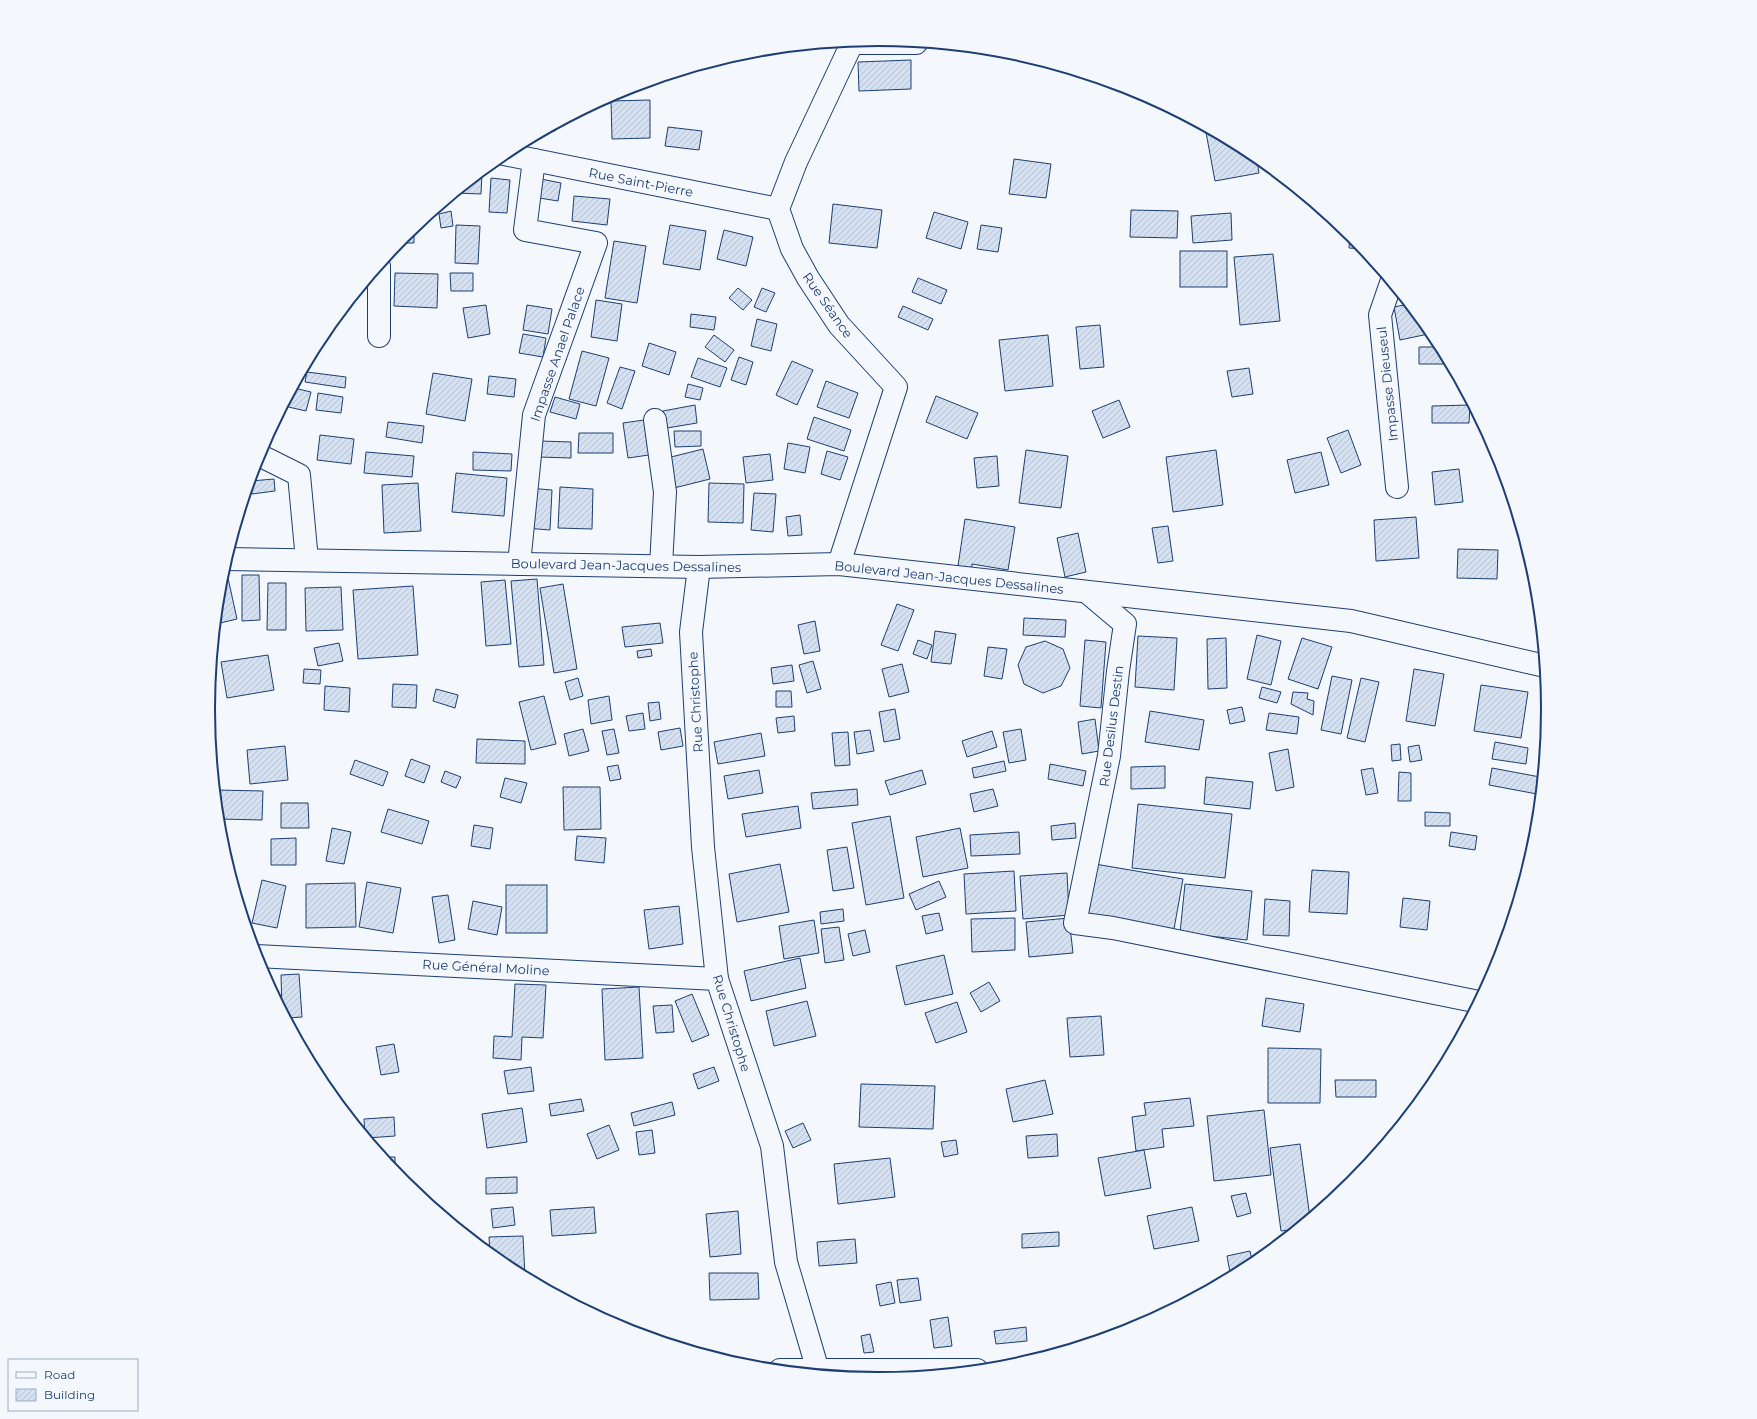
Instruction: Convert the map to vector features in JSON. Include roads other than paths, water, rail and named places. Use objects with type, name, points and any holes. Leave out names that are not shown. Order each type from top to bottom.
[{"type":"street","points":[[778,209],[796,162],[851,47]]},
{"type":"street","name":"Rue Saint-Pierre","points":[[513,156],[778,209]]},
{"type":"street","name":"Impasse Anael Palace","points":[[518,564],[534,415],[596,242],[525,230],[534,160]]},
{"type":"street","name":"Rue Séance","points":[[778,209],[792,249],[812,284],[839,325],[896,387],[839,564]]},
{"type":"street","points":[[379,336],[380,272]]},
{"type":"street","name":"Impasse Dieuseul","points":[[1390,288],[1380,315],[1397,487]]},
{"type":"street","points":[[655,420],[665,492],[661,566]]},
{"type":"street","points":[[265,458],[299,475],[306,560]]},
{"type":"street","name":"Boulevard Jean-Jacques Dessalines","points":[[233,559],[699,567],[839,564],[1351,621],[1541,665]]},
{"type":"street","name":"Rue Christophe","points":[[699,567],[691,632],[703,847],[717,979],[772,1146],[786,1262],[818,1370]]},
{"type":"street","name":"Rue Desilus Destin","points":[[1087,592],[1125,624],[1118,671],[1110,756],[1076,923],[1113,928],[1475,1001]]},
{"type":"street","name":"Rue Général Moline","points":[[263,956],[717,979]]},
{"type":"street","points":[[833,1372],[935,1371]]}]
